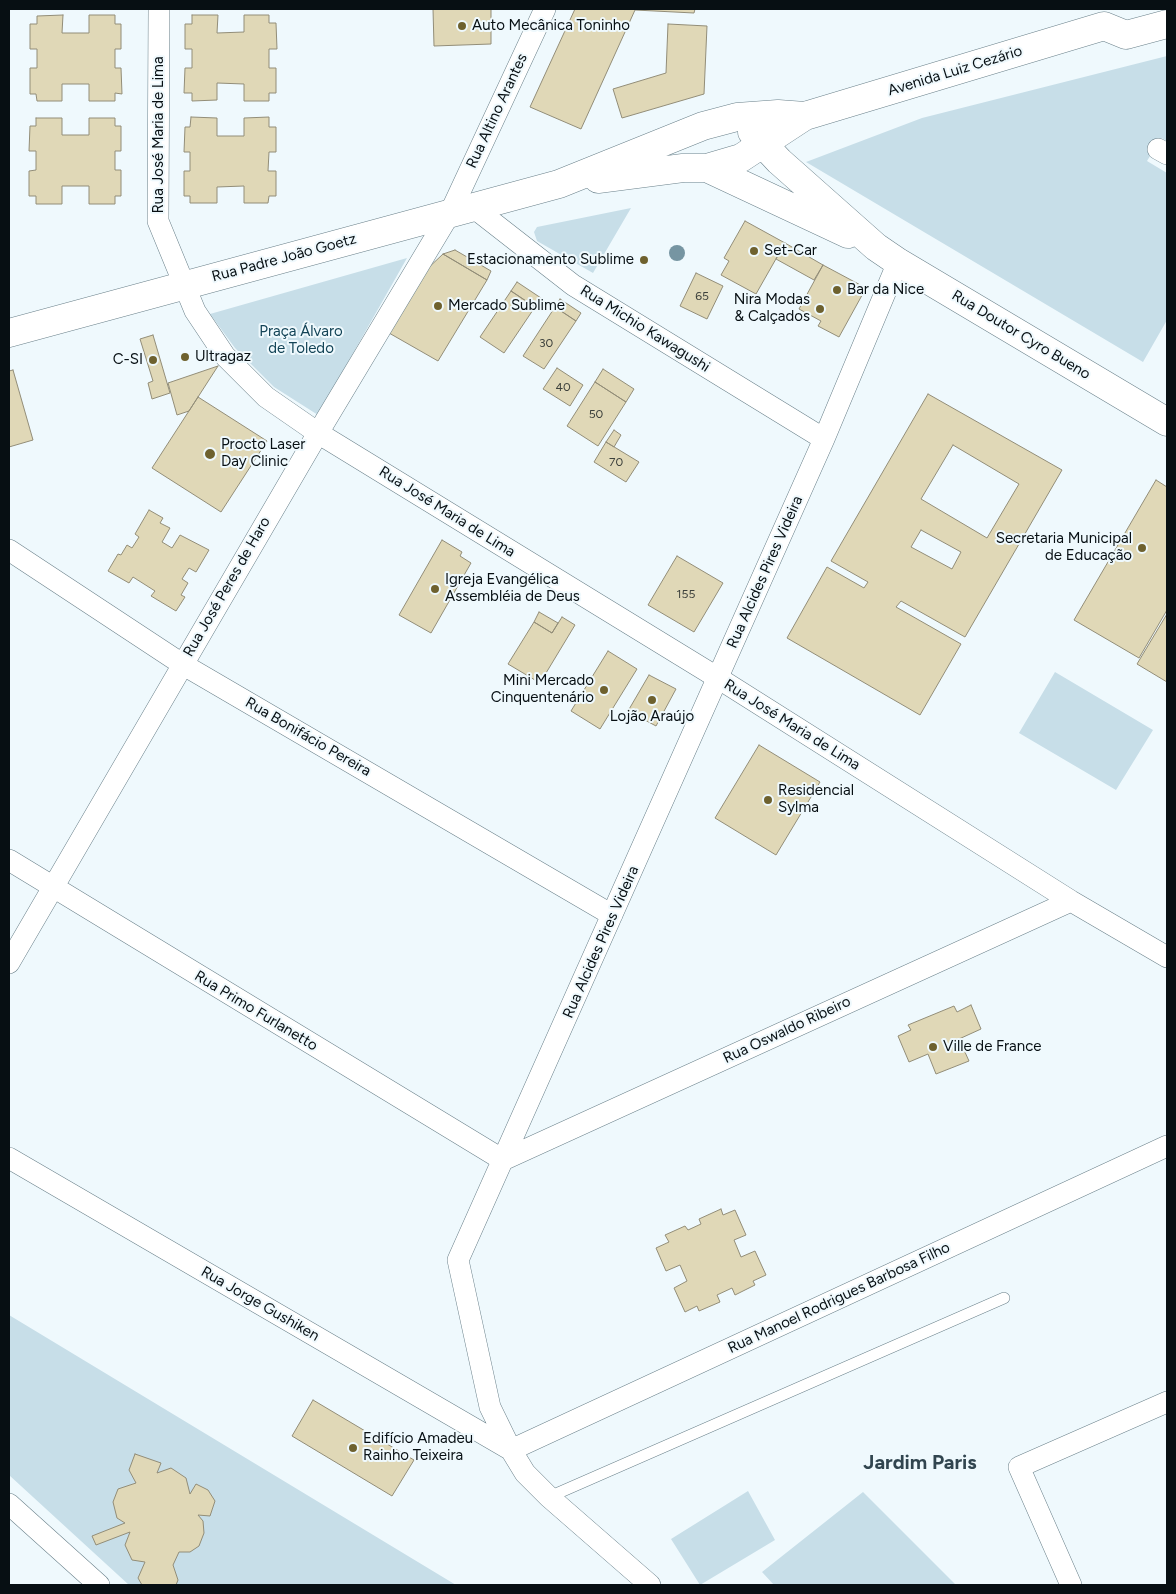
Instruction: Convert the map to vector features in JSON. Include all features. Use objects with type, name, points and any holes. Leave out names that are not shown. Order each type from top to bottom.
[{"type":"street","name":"Rua José Maria de Lima","points":[[159,9],[158,221],[195,311],[225,356],[266,397],[318,433],[718,678],[1071,901],[1167,957]]},
{"type":"street","name":"Rua Altino Arantes","points":[[462,210],[545,9]]},
{"type":"street","name":"Avenida Luiz Cezário","points":[[707,168],[741,158],[805,116],[1097,19],[1126,35],[1167,24]]},
{"type":"street","name":"Avenida Luiz Cezário","points":[[703,126],[737,117],[778,114],[805,116]]},
{"type":"street","name":"Rua Doutor Cyro Bueno","points":[[737,117],[763,145],[876,247],[898,262],[1167,422]]},
{"type":"street","name":"Rua Padre João Goetz","points":[[9,333],[559,184],[703,126]]},
{"type":"street","points":[[703,126],[700,148],[707,168]]},
{"type":"street","name":"Rua Padre João Goetz","points":[[559,184],[683,168],[707,168]]},
{"type":"street","name":"Rua Doutor Cyro Bueno","points":[[707,168],[876,247]]},
{"type":"street","name":"Rua José Peres de Haro","points":[[9,963],[318,433],[462,210]]},
{"type":"street","name":"Rua Michio Kawagushi","points":[[462,210],[573,284],[824,439]]},
{"type":"street","name":"Rua Alcides Pires Videira","points":[[650,1585],[549,1497],[525,1472],[511,1450],[490,1407],[458,1260],[824,439],[898,262]]},
{"type":"street","name":"Rua Bonifácio Pereira","points":[[9,550],[182,664],[612,916]]},
{"type":"street","name":"Rua Primo Furlanetto","points":[[9,860],[503,1160]]},
{"type":"street","name":"Rua Oswaldo Ribeiro","points":[[503,1160],[1071,901]]},
{"type":"street","name":"Rua Manoel Rodrigues Barbosa Filho","points":[[511,1450],[1167,1146]]},
{"type":"street","name":"Rua Jorge Gushiken","points":[[9,1158],[511,1450]]},
{"type":"street","points":[[1072,1585],[1019,1467],[1167,1402]]},
{"type":"street","points":[[9,1504],[99,1585]]},
{"type":"lane","points":[[549,1497],[1004,1298]]},
{"type":"green space","points":[[1167,56],[1167,141],[1161,138],[1147,161],[1167,173],[1167,320],[1143,362],[806,162],[922,118]]},
{"type":"green space","points":[[631,208],[593,273],[537,241],[534,232],[537,227]]},
{"type":"green space","name":"Praça Álvaro de Toledo","points":[[407,258],[318,415],[274,387],[235,348],[210,314]]},
{"type":"green space","points":[[1055,672],[1153,730],[1116,790],[1019,733]]},
{"type":"green space","points":[[9,1315],[456,1585],[129,1585],[9,1475]]},
{"type":"green space","points":[[748,1491],[775,1540],[700,1585],[671,1539]]},
{"type":"green space","points":[[863,1492],[956,1585],[774,1585],[762,1572]]},
{"type":"building","name":"Auto Mecânica Toninho","points":[[433,9],[491,9],[491,44],[434,46]]},
{"type":"building","points":[[575,9],[695,9],[694,13],[635,10],[581,129],[530,107]]},
{"type":"building","points":[[63,15],[62,33],[89,33],[89,15],[115,15],[115,24],[121,24],[121,49],[115,49],[115,68],[121,68],[122,94],[115,93],[115,101],[89,101],[89,84],[62,84],[62,101],[37,101],[36,94],[30,94],[30,68],[37,68],[37,49],[30,49],[30,24],[37,24],[37,16]]},
{"type":"building","points":[[192,15],[218,15],[217,33],[244,32],[244,15],[269,15],[269,23],[276,23],[277,49],[269,49],[269,68],[276,68],[276,93],[269,93],[269,101],[244,101],[244,84],[217,83],[217,100],[192,101],[192,93],[184,93],[185,68],[192,68],[192,49],[185,49],[185,24],[192,24]]},
{"type":"building","points":[[668,24],[707,26],[704,94],[622,118],[613,89],[666,73]]},
{"type":"building","points":[[191,117],[217,118],[217,136],[244,136],[244,118],[269,117],[269,127],[276,127],[276,152],[269,152],[268,171],[276,171],[276,196],[269,196],[268,203],[244,203],[244,186],[217,187],[217,203],[190,203],[190,196],[184,196],[184,171],[190,171],[190,152],[184,152],[185,127],[190,127]]},
{"type":"building","points":[[36,118],[62,118],[62,135],[89,135],[89,118],[115,118],[115,126],[121,126],[121,151],[115,151],[115,170],[121,170],[121,196],[115,196],[115,204],[89,204],[89,186],[62,186],[62,204],[36,204],[36,196],[29,196],[29,171],[36,170],[36,151],[29,151],[30,126],[36,126]]},
{"type":"building","name":"Set-Car","points":[[745,221],[785,243],[756,294],[721,275],[729,261],[724,258]]},
{"type":"building","points":[[785,243],[823,265],[814,280],[776,259]]},
{"type":"building","points":[[455,250],[491,271],[487,280],[443,254]]},
{"type":"building","name":"Mercado Sublime","points":[[443,254],[487,280],[438,361],[389,333],[425,271]]},
{"type":"building","points":[[823,265],[866,288],[839,337],[818,326],[821,321],[799,309]]},
{"type":"building","points":[[696,273],[723,286],[707,319],[680,306]]},
{"type":"building","points":[[517,282],[541,298],[535,307],[511,291]]},
{"type":"building","points":[[511,291],[535,307],[504,353],[480,337]]},
{"type":"building","points":[[560,299],[581,313],[576,321],[555,307]]},
{"type":"building","points":[[555,307],[576,321],[544,369],[523,356]]},
{"type":"building","name":"C-SI","points":[[153,335],[170,393],[152,399],[148,383],[153,381],[140,339]]},
{"type":"building","points":[[218,366],[189,411],[177,415],[168,383]]},
{"type":"building","points":[[557,368],[583,385],[570,406],[543,389]]},
{"type":"building","points":[[603,369],[634,389],[626,402],[595,382]]},
{"type":"building","points":[[13,370],[33,440],[9,447],[9,371]]},
{"type":"building","points":[[595,382],[626,402],[598,446],[567,426]]},
{"type":"building","points":[[928,394],[1062,470],[965,637],[901,601],[896,607],[961,644],[920,715],[787,638],[827,567],[864,588],[868,582],[831,561]],"holes":[[[953,445],[1019,484],[987,538],[921,499]],[[921,530],[961,552],[952,569],[911,547]]]},
{"type":"building","name":"Procto Laser Day Clinic","points":[[198,397],[267,441],[221,512],[152,468]]},
{"type":"building","points":[[614,430],[621,435],[614,447],[606,442]]},
{"type":"building","points":[[606,442],[639,462],[626,482],[594,462]]},
{"type":"building","name":"Secretaria Municipal de Educação","points":[[1156,480],[1167,487],[1167,610],[1139,658],[1074,620]]},
{"type":"building","points":[[149,510],[163,518],[160,523],[170,528],[162,542],[172,548],[180,535],[209,550],[196,572],[189,568],[182,579],[188,583],[181,595],[185,597],[176,611],[151,596],[155,591],[133,577],[129,583],[108,571],[118,554],[121,555],[127,545],[132,548],[139,537],[135,534]]},
{"type":"building","name":"Igreja Evangélica Assembléia de Deus","points":[[442,540],[462,552],[460,556],[471,563],[431,633],[399,615]]},
{"type":"building","points":[[677,556],[723,583],[694,632],[648,605]]},
{"type":"building","points":[[539,612],[558,623],[552,633],[534,622]]},
{"type":"building","points":[[1167,614],[1167,682],[1137,664]]},
{"type":"building","points":[[562,617],[575,625],[540,683],[508,664],[534,622],[552,633]]},
{"type":"building","name":"Mini Mercado Cinquentenário","points":[[608,651],[637,669],[600,729],[571,711]]},
{"type":"building","name":"Lojão Araújo","points":[[649,675],[676,689],[656,726],[628,711]]},
{"type":"building","name":"Residencial Sylma","points":[[759,745],[820,782],[776,855],[715,818]]},
{"type":"building","name":"Ville de France","points":[[971,1005],[981,1029],[959,1039],[969,1061],[936,1074],[928,1054],[909,1062],[898,1036],[911,1030],[908,1025],[954,1006],[957,1012]]},
{"type":"building","points":[[721,1209],[723,1215],[735,1210],[746,1235],[734,1240],[741,1257],[755,1251],[766,1275],[753,1281],[755,1285],[735,1295],[732,1288],[717,1295],[720,1302],[699,1311],[697,1306],[685,1312],[674,1288],[687,1281],[680,1265],[666,1271],[656,1248],[669,1242],[665,1235],[685,1226],[688,1230],[701,1224],[699,1219]]},
{"type":"building","name":"Edifício Amadeu Rainho Teixeira","points":[[313,1400],[414,1460],[392,1496],[292,1436]]},
{"type":"building","points":[[135,1454],[161,1463],[157,1473],[171,1468],[186,1478],[190,1494],[196,1484],[208,1490],[215,1501],[210,1516],[198,1515],[203,1521],[204,1533],[199,1546],[190,1552],[179,1552],[173,1565],[178,1580],[176,1585],[142,1585],[138,1578],[145,1562],[132,1560],[125,1545],[130,1532],[96,1545],[92,1536],[125,1523],[117,1518],[113,1502],[118,1489],[136,1483],[129,1470]]},
{"type":"place","name":"Auto Mecânica Toninho","points":[[462,26]]},
{"type":"place","name":"Set-Car","points":[[754,251]]},
{"type":"place","name":"Estacionamento Sublime","points":[[644,260]]},
{"type":"place","name":"Bar da Nice","points":[[837,290]]},
{"type":"place","name":"Mercado Sublime","points":[[438,306]]},
{"type":"place","name":"Nira Modas & Calçados","points":[[820,309]]},
{"type":"place","name":"Ultragaz","points":[[185,357]]},
{"type":"place","name":"C-SI","points":[[153,360]]},
{"type":"place","name":"Procto Laser Day Clinic","points":[[210,454]]},
{"type":"place","name":"Secretaria Municipal de Educação","points":[[1142,548]]},
{"type":"place","name":"Igreja Evangélica Assembléia de Deus","points":[[435,589]]},
{"type":"place","name":"Mini Mercado Cinquentenário","points":[[604,690]]},
{"type":"place","name":"Lojão Araújo","points":[[652,700]]},
{"type":"place","name":"Residencial Sylma","points":[[768,800]]},
{"type":"place","name":"Ville de France","points":[[933,1047]]},
{"type":"place","name":"Edifício Amadeu Rainho Teixeira","points":[[353,1448]]},
{"type":"district","name":"Jardim Paris","points":[[920,1463]]}]
